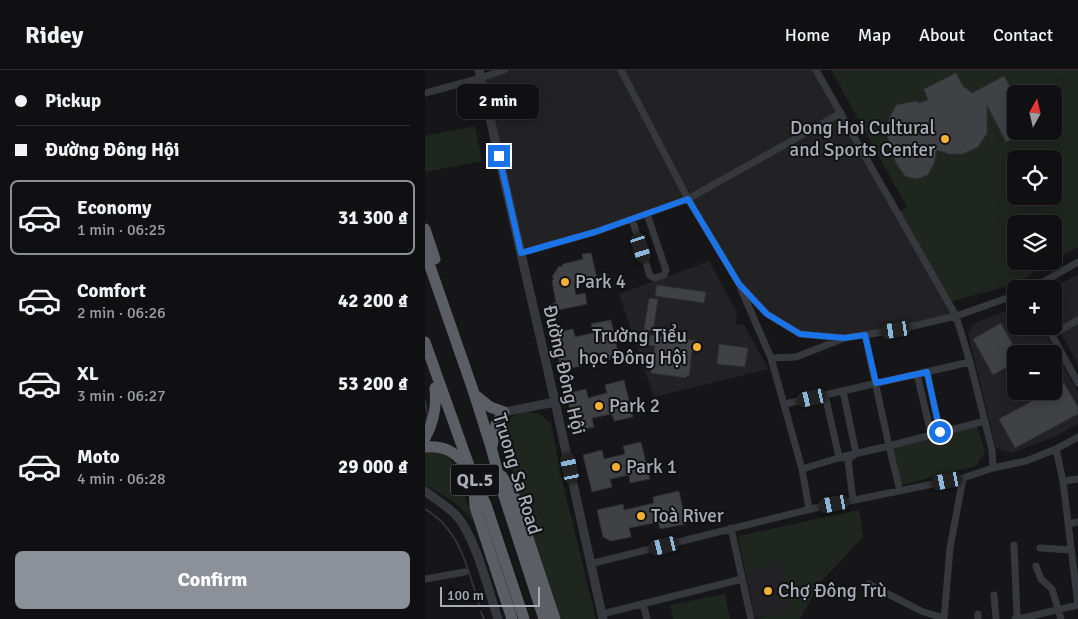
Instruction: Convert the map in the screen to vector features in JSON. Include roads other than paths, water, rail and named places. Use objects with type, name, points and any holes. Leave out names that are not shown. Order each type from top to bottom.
[{"type":"highway","name":"Truong Sa Road","points":[[425,229],[458,327],[455,340]]},
{"type":"highway","name":"Truong Sa Road","points":[[425,252],[474,393],[544,619]]},
{"type":"highway","name":"Truong Sa Road","points":[[425,342],[474,478],[487,505],[524,619]]},
{"type":"highway","points":[[425,438],[437,403],[431,361]]},
{"type":"highway","points":[[474,393],[490,406],[504,412],[496,424],[491,447]]},
{"type":"highway","points":[[425,447],[442,447],[456,454],[474,478],[475,507],[512,619]]},
{"type":"highway","points":[[495,464],[515,496],[555,619]]},
{"type":"street","points":[[425,93],[480,74],[504,70]]},
{"type":"street","points":[[621,70],[688,199],[739,284],[771,358],[802,469],[809,509]]},
{"type":"street","points":[[816,70],[956,316],[985,421],[992,450],[993,468]]},
{"type":"street","name":"Đường Đông Hội","points":[[480,74],[603,617]]},
{"type":"street","points":[[521,253],[595,232],[688,199],[841,112]]},
{"type":"street","points":[[631,219],[650,276],[655,278],[664,274],[666,270],[647,214]]},
{"type":"street","points":[[1047,280],[1078,262]]},
{"type":"street","points":[[739,284],[767,314],[800,334],[844,338],[956,316],[1007,298]]},
{"type":"street","points":[[1062,328],[1078,320]]},
{"type":"street","points":[[865,335],[900,490]]},
{"type":"street","points":[[1052,335],[1078,382]]},
{"type":"street","points":[[771,358],[796,357],[844,338]]},
{"type":"street","points":[[785,404],[970,362]]},
{"type":"street","points":[[927,372],[940,432]]},
{"type":"street","points":[[917,374],[931,434]]},
{"type":"street","points":[[843,391],[856,453]]},
{"type":"street","points":[[825,395],[839,457]]},
{"type":"street","points":[[504,412],[555,402]]},
{"type":"street","points":[[802,469],[839,457],[985,421]]},
{"type":"street","points":[[590,564],[809,509],[963,478],[993,468],[1026,461],[1056,449],[1078,436]]},
{"type":"street","points":[[1019,619],[1078,605],[1073,550],[1063,481],[1056,449]]},
{"type":"street","points":[[847,460],[856,453]]},
{"type":"street","points":[[839,457],[847,460]]},
{"type":"street","points":[[847,460],[853,500]]},
{"type":"street","points":[[869,584],[921,611],[944,618],[950,548],[963,478]]},
{"type":"street","points":[[1063,481],[1078,479]]},
{"type":"street","points":[[425,491],[455,515],[465,528],[473,544],[498,619]]},
{"type":"street","points":[[1068,524],[1078,522]]},
{"type":"street","points":[[731,528],[751,619]]},
{"type":"street","points":[[1014,545],[1017,616],[1015,619]]},
{"type":"street","points":[[1039,548],[1073,550]]},
{"type":"street","points":[[1036,566],[1041,579],[1053,588],[1061,619]]},
{"type":"street","points":[[425,579],[465,572]]},
{"type":"street","points":[[603,617],[643,604],[742,579]]},
{"type":"street","points":[[994,595],[996,619]]},
{"type":"street","points":[[643,604],[647,619]]},
{"type":"waterway","points":[[425,401],[428,416],[425,423]]},
{"type":"waterway","points":[[425,509],[437,517],[455,539],[466,564],[479,605]]},
{"type":"waterway","points":[[481,612],[484,619]]},
{"type":"place","name":"Dong Hoi Cultural and Sports Center","points":[[945,139]]},
{"type":"place","name":"Park 4","points":[[565,282]]},
{"type":"place","name":"Trường Tiểu học Đông Hội","points":[[697,347]]},
{"type":"place","name":"Park 2","points":[[599,406]]},
{"type":"place","name":"Park 1","points":[[616,467]]},
{"type":"place","name":"Toà River","points":[[641,516]]},
{"type":"place","name":"Chợ Đông Trù","points":[[768,591]]}]
